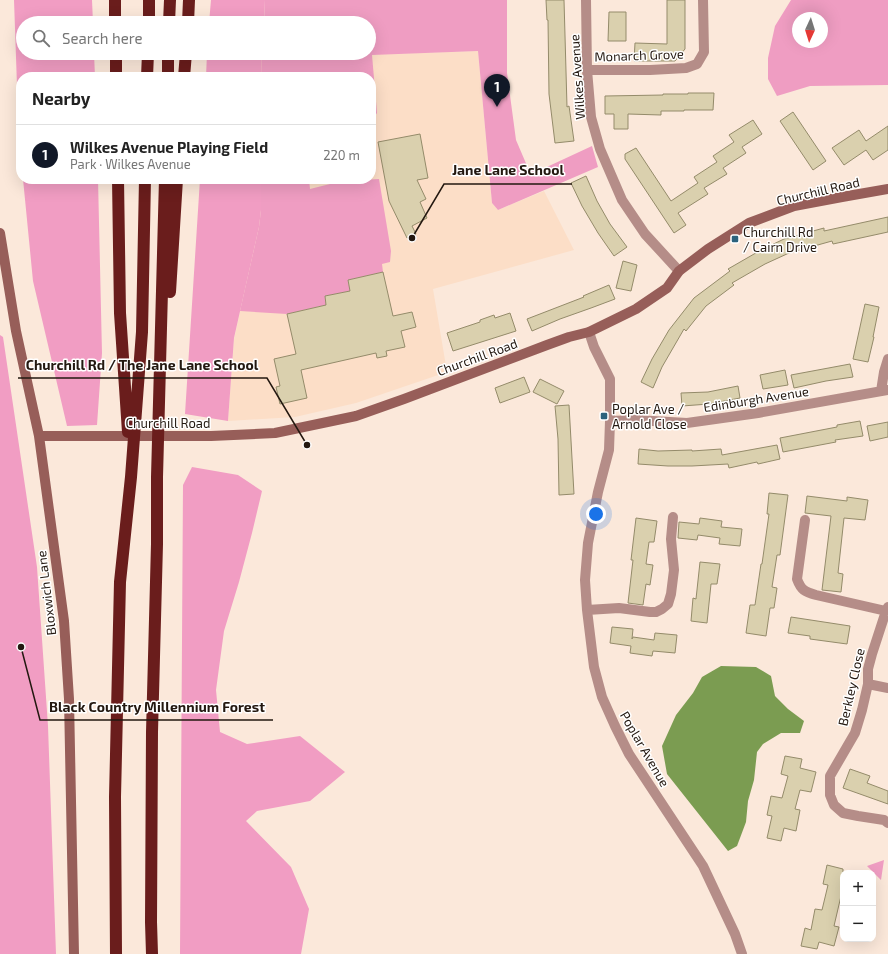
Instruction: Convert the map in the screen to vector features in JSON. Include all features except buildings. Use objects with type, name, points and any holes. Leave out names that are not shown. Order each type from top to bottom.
[{"type":"highway","points":[[115,0],[115,16]]},
{"type":"highway","points":[[149,0],[149,16]]},
{"type":"highway","points":[[169,16],[170,0]]},
{"type":"highway","points":[[188,16],[189,0]]},
{"type":"highway","points":[[116,60],[116,72]]},
{"type":"highway","points":[[147,72],[148,60]]},
{"type":"highway","points":[[168,60],[168,72]]},
{"type":"highway","points":[[184,72],[185,60]]},
{"type":"highway","points":[[118,184],[120,313],[131,477]]},
{"type":"highway","points":[[116,954],[115,797],[120,582],[131,477],[142,332],[144,184]]},
{"type":"highway","points":[[152,954],[152,732],[165,184]]},
{"type":"highway","points":[[157,477],[177,184]]},
{"type":"street","name":"Wilkes Avenue","points":[[586,0],[587,70],[591,117],[600,149],[622,200],[645,234],[679,271]]},
{"type":"street","name":"Monarch Grove","points":[[587,70],[679,69],[697,64],[704,52],[703,0]]},
{"type":"street","name":"Churchill Road","points":[[39,436],[211,436],[275,433],[356,416],[569,337],[589,332],[636,309],[667,288],[679,271],[708,249],[749,223],[794,206],[888,189]]},
{"type":"street","name":"Bloxwich Lane","points":[[0,233],[16,330],[39,436],[64,621],[69,692],[74,954]]},
{"type":"street","name":"Poplar Avenue","points":[[589,332],[594,347],[610,379],[608,450],[588,543],[585,580],[594,667],[602,697],[615,726],[630,754],[703,866],[735,934],[742,954]]},
{"type":"street","name":"Edinburgh Avenue","points":[[610,421],[636,420],[687,423],[758,413],[885,391],[884,372],[888,359]]},
{"type":"street","points":[[587,610],[619,608],[656,612],[668,604],[671,594],[674,570],[671,539],[672,517]]},
{"type":"street","points":[[805,520],[797,579],[799,586],[805,592],[887,609]]},
{"type":"street","name":"Berkley Close","points":[[887,609],[868,669],[868,684],[855,733],[830,776],[830,796],[834,804],[843,813],[884,820],[888,823]]},
{"type":"street","points":[[868,684],[888,688]]},
{"type":"shaded area","points":[[14,0],[92,0],[93,16],[16,16],[16,57]]},
{"type":"shaded area","points":[[211,0],[265,0],[264,16],[210,16]]},
{"type":"shaded area","points":[[265,0],[507,0],[507,73],[516,140],[528,168],[536,172],[592,146],[598,167],[498,210],[492,203],[478,51],[376,55],[376,16],[264,16]]},
{"type":"shaded area","points":[[791,0],[888,0],[888,85],[810,86],[777,96],[768,79],[768,58],[775,26]]},
{"type":"shaded area","points":[[478,51],[492,203],[498,210],[544,191],[574,250],[433,289],[447,372],[356,403],[295,417],[228,421],[234,339],[259,227],[261,210],[261,184],[376,184],[376,72],[261,72],[261,60],[376,60],[376,54]]},
{"type":"shaded area","points":[[16,60],[94,60],[95,72],[17,72]]},
{"type":"shaded area","points":[[207,60],[262,60],[261,72],[206,72]]},
{"type":"shaded area","points":[[262,60],[372,60],[373,72],[261,72]]},
{"type":"shaded area","points":[[376,179],[379,179],[391,251],[390,262],[382,264],[383,272],[348,280],[350,291],[325,296],[328,311],[321,306],[287,314],[240,311],[259,227],[261,210],[261,184],[310,184],[310,189],[330,184],[376,184]]},
{"type":"shaded area","points":[[23,184],[98,184],[102,353],[97,425],[67,426],[33,281]]},
{"type":"shaded area","points":[[200,184],[261,184],[261,210],[259,227],[234,338],[228,421],[185,414]]},
{"type":"shaded area","points":[[0,335],[3,337],[37,567],[48,726],[56,954],[0,954]]},
{"type":"shaded area","points":[[192,467],[238,475],[262,491],[239,582],[224,631],[216,690],[220,732],[247,744],[300,736],[345,772],[310,801],[257,811],[246,821],[291,867],[309,909],[301,954],[180,954],[183,485]]},
{"type":"shaded area","points":[[721,666],[756,667],[771,676],[775,696],[788,709],[804,721],[800,733],[781,733],[763,744],[757,752],[754,780],[748,801],[746,822],[737,846],[728,851],[667,774],[662,746],[676,715],[693,693],[702,677]]},
{"type":"shaded area","points":[[884,860],[881,880],[876,875],[876,870],[871,870],[867,866]]},
{"type":"place","name":"Wilkes Avenue Playing Field","points":[[497,107]]},
{"type":"place","name":"Jane Lane School","points":[[412,238]]},
{"type":"place","name":"Churchill Rd / Cairn Drive","points":[[735,239]]},
{"type":"place","name":"Poplar Ave / Arnold Close","points":[[604,416]]},
{"type":"place","name":"Churchill Rd / The Jane Lane School","points":[[307,445]]},
{"type":"place","name":"Black Country Millennium Forest","points":[[21,647]]}]
